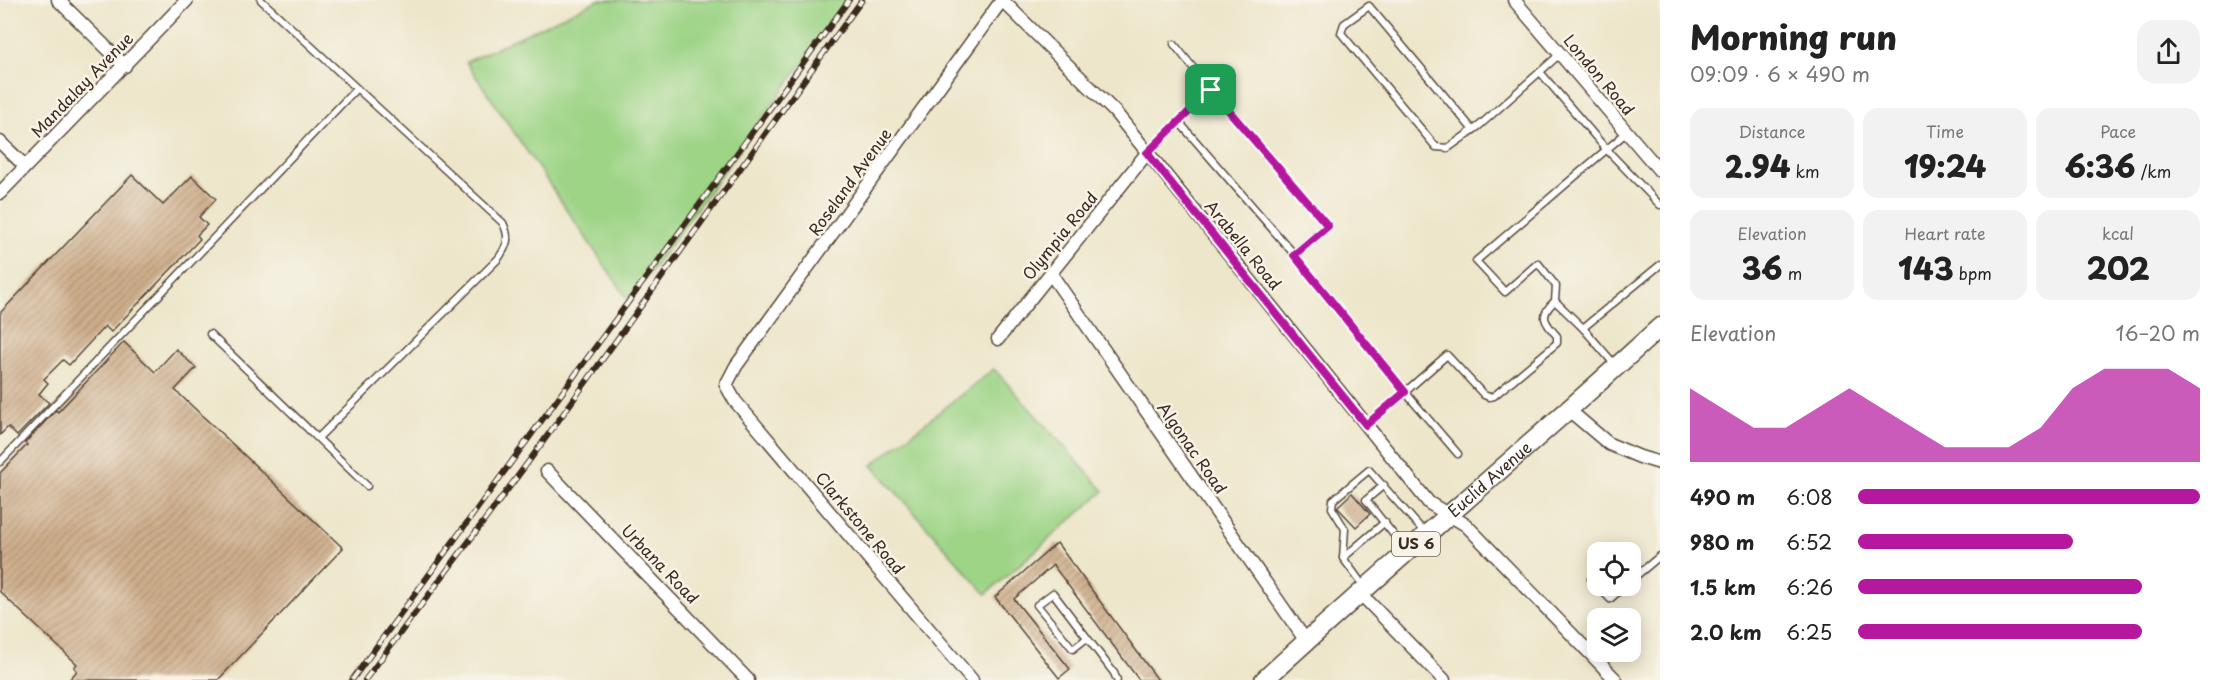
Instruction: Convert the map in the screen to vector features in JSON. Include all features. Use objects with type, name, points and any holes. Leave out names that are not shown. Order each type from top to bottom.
[{"type":"main road","name":"Euclid Avenue","points":[[1264,680],[1362,591],[1570,411],[1660,327]]},
{"type":"street","points":[[58,0],[125,66]]},
{"type":"street","name":"Mandalay Avenue","points":[[0,193],[125,66],[186,0]]},
{"type":"street","name":"Arabella Road","points":[[1002,0],[1115,112],[1429,503],[1466,525],[1616,680]]},
{"type":"street","name":"Roseland Avenue","points":[[726,385],[736,366],[1002,0]]},
{"type":"street","name":"London Road","points":[[1514,0],[1660,171]]},
{"type":"street","points":[[0,142],[25,166]]},
{"type":"street","name":"Olympia Road","points":[[998,339],[1147,153]]},
{"type":"street","name":"Algonac Road","points":[[1051,274],[1306,641]]},
{"type":"street","name":"Clarkstone Road","points":[[726,385],[735,402],[972,680]]},
{"type":"street","points":[[1570,411],[1609,444],[1660,463]]},
{"type":"street","name":"Urbana Road","points":[[547,471],[748,680]]},
{"type":"street","points":[[1362,591],[1444,680]]},
{"type":"lane","points":[[261,0],[503,223],[508,232],[508,245],[498,259],[318,438]]},
{"type":"lane","points":[[1364,0],[1473,130]]},
{"type":"lane","points":[[1369,6],[1344,24],[1341,33],[1436,147],[1448,148],[1473,130],[1560,54]]},
{"type":"lane","points":[[1174,44],[1328,226],[1294,255]]},
{"type":"lane","points":[[1540,72],[1607,150],[1660,205]]},
{"type":"lane","points":[[0,462],[356,89]]},
{"type":"lane","points":[[1147,153],[1211,90]]},
{"type":"lane","points":[[1179,122],[1294,255],[1458,454]]},
{"type":"lane","points":[[1366,425],[1447,355],[1484,395],[1489,397],[1494,396],[1557,343],[1557,336],[1545,323],[1544,316],[1547,308],[1555,301],[1556,286],[1538,263],[1505,292],[1476,261],[1627,132]]},
{"type":"lane","points":[[1583,328],[1660,265]]},
{"type":"lane","points":[[1555,301],[1583,328],[1617,367]]},
{"type":"lane","points":[[210,334],[367,486]]},
{"type":"lane","points":[[1362,591],[1343,558],[1346,529],[1332,508],[1333,500],[1369,470],[1427,535]]},
{"type":"lane","points":[[1384,485],[1366,500],[1407,552]]},
{"type":"lane","points":[[1343,558],[1384,522]]},
{"type":"lane","points":[[1641,572],[1660,556]]},
{"type":"lane","points":[[1087,638],[1073,649],[1037,605],[1053,593],[1087,638],[1117,680]]},
{"type":"green space","points":[[598,0],[849,0],[629,301],[466,62]]},
{"type":"green space","points":[[994,369],[1104,491],[986,594],[872,465]]},
{"type":"building","points":[[132,175],[163,205],[192,176],[216,199],[199,217],[207,225],[197,235],[200,239],[111,332],[105,326],[69,365],[63,360],[44,379],[48,383],[39,394],[49,403],[17,436],[8,427],[0,435],[0,313]]},
{"type":"building","points":[[124,342],[155,372],[176,349],[196,368],[175,390],[343,548],[218,680],[69,680],[77,671],[74,667],[77,664],[0,592],[0,473],[56,410],[58,412]]},
{"type":"building","points":[[1352,493],[1370,514],[1356,527],[1337,507]]},
{"type":"building","points":[[1057,543],[1158,680],[1139,680],[1053,565],[1014,599],[1070,669],[1059,678],[995,597]]},
{"type":"railway","points":[[352,680],[849,0]]},
{"type":"railway","points":[[365,680],[532,457],[862,0]]},
{"type":"route","points":[[1211,90],[1328,226],[1294,255],[1405,392],[1366,425],[1147,153],[1211,90]]}]
